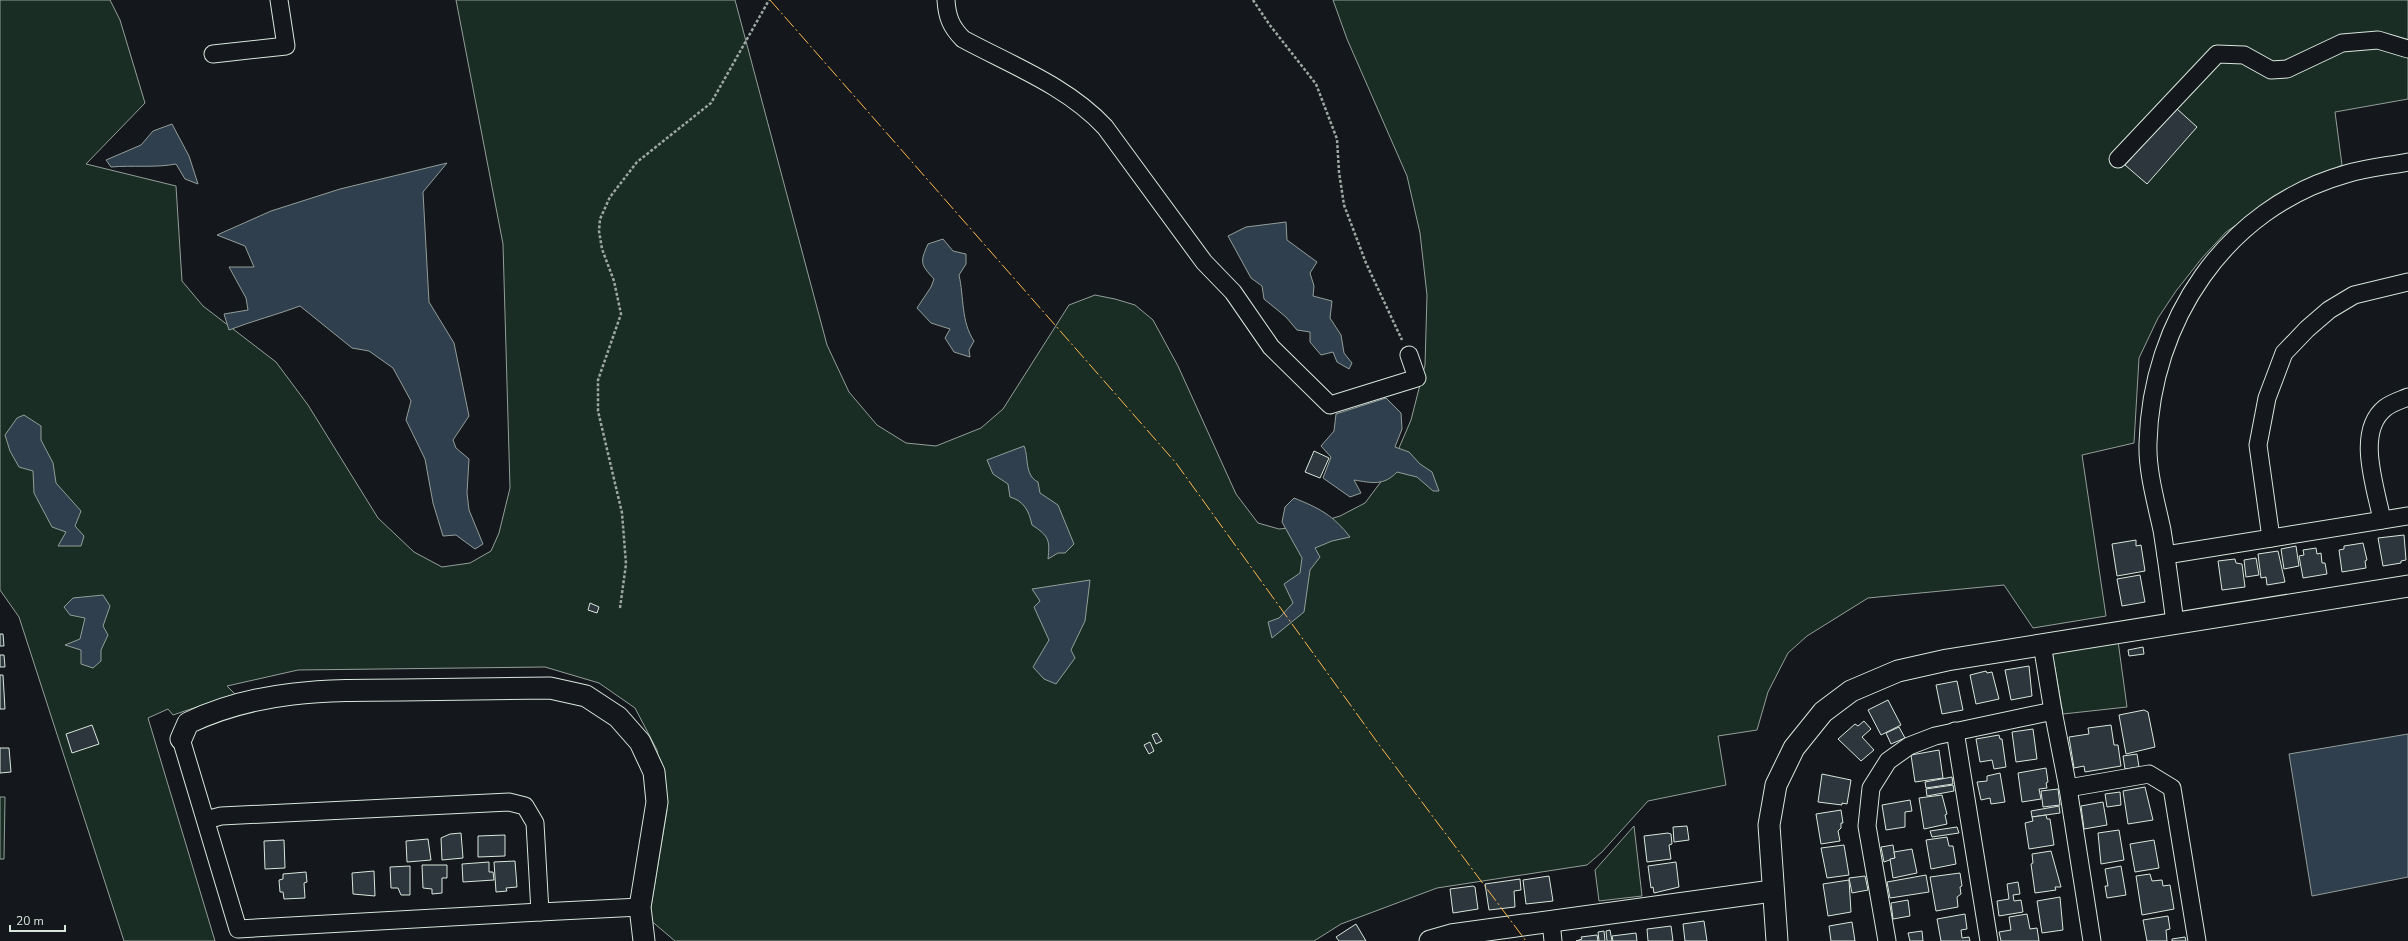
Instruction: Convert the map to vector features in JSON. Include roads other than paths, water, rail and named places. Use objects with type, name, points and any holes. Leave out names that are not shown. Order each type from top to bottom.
[{"type":"street","points":[[213,54],[286,46],[278,0]]},
{"type":"street","points":[[946,0],[947,12],[952,28],[963,39],[1056,88],[1091,112],[1105,127],[1204,262],[1233,292],[1271,346],[1330,405],[1417,378],[1409,355]]},
{"type":"street","points":[[2118,159],[2217,54],[2244,55],[2271,70],[2287,69],[2342,43],[2378,40],[2408,49]]},
{"type":"street","points":[[2175,623],[2166,555],[2148,444],[2154,380],[2171,330],[2189,296],[2214,261],[2238,235],[2276,207],[2304,191],[2345,174],[2408,162]]},
{"type":"street","points":[[2271,538],[2258,445],[2266,398],[2284,353],[2307,329],[2329,310],[2354,295],[2408,282]]},
{"type":"street","points":[[2382,520],[2368,445],[2373,424],[2385,407],[2408,397]]},
{"type":"street","points":[[2166,555],[2408,516]]},
{"type":"street","points":[[1777,941],[1772,891],[1769,825],[1776,785],[1794,748],[1823,712],[1851,691],[1898,671],[2042,644],[2408,586]]},
{"type":"street","points":[[2042,644],[2068,788],[2092,941]]},
{"type":"street","points":[[640,907],[238,929],[182,739],[188,723],[244,701],[321,690],[550,688],[586,696],[618,717],[640,742],[654,772],[657,802],[640,907],[644,941]]},
{"type":"street","points":[[1887,941],[1866,826],[1872,788],[1888,761],[1909,746],[1955,731],[2053,711]]},
{"type":"street","points":[[1955,731],[1989,941]]},
{"type":"street","points":[[2068,788],[2149,774],[2172,788],[2197,941]]},
{"type":"street","points":[[206,820],[221,816],[509,802],[525,806],[535,823],[540,912]]},
{"type":"street","points":[[1430,941],[1451,935],[1552,931],[1772,891]]},
{"type":"water","points":[[172,124],[189,156],[198,184],[185,179],[176,164],[160,166],[111,167],[106,160],[141,145],[153,131]]},
{"type":"water","points":[[447,163],[423,192],[429,302],[454,343],[469,416],[453,440],[456,448],[469,459],[467,493],[469,510],[483,544],[475,549],[456,535],[443,536],[433,503],[425,459],[406,420],[411,401],[393,368],[369,351],[352,348],[300,306],[229,330],[224,314],[248,310],[246,298],[229,267],[254,267],[245,246],[217,235],[271,211],[340,189]]},
{"type":"water","points":[[1286,222],[1287,240],[1317,262],[1310,273],[1314,286],[1313,296],[1332,301],[1330,318],[1341,335],[1344,353],[1352,363],[1349,369],[1337,362],[1333,352],[1321,355],[1310,342],[1310,332],[1297,330],[1286,317],[1264,299],[1262,286],[1251,278],[1228,236],[1246,227]]},
{"type":"water","points":[[943,239],[953,251],[966,254],[966,264],[959,275],[965,318],[974,341],[969,350],[970,357],[954,352],[945,338],[950,329],[931,323],[917,308],[931,287],[934,279],[926,270],[923,263],[925,250],[928,244]]},
{"type":"water","points":[[1386,398],[1401,413],[1402,429],[1395,447],[1409,452],[1420,464],[1432,472],[1439,491],[1433,491],[1417,477],[1397,472],[1387,480],[1377,482],[1354,480],[1361,493],[1350,497],[1323,478],[1331,457],[1321,446],[1334,431],[1336,414]]},
{"type":"water","points":[[24,415],[41,426],[41,440],[53,463],[56,483],[81,511],[75,526],[84,536],[81,546],[58,546],[66,532],[52,527],[34,493],[33,471],[19,467],[10,451],[5,435],[17,418]]},
{"type":"water","points":[[1024,446],[1029,470],[1034,479],[1038,482],[1040,493],[1058,505],[1074,544],[1065,553],[1058,553],[1048,559],[1049,547],[1047,539],[1042,532],[1032,525],[1025,507],[1019,501],[1010,497],[1008,484],[993,474],[987,460]]},
{"type":"water","points":[[1294,498],[1325,513],[1338,523],[1350,537],[1332,541],[1315,548],[1320,557],[1310,570],[1304,612],[1272,638],[1268,622],[1279,618],[1293,603],[1284,584],[1300,573],[1302,558],[1282,522],[1285,507]]},
{"type":"water","points":[[1090,580],[1085,621],[1071,650],[1075,658],[1056,684],[1044,679],[1033,667],[1049,640],[1034,607],[1040,601],[1032,589]]},
{"type":"water","points":[[103,595],[110,606],[103,626],[108,635],[101,650],[101,661],[93,668],[81,664],[81,650],[65,645],[80,639],[85,618],[70,615],[64,607],[73,598]]},
{"type":"water","points":[[2408,734],[2408,877],[2312,896],[2289,754]]}]
